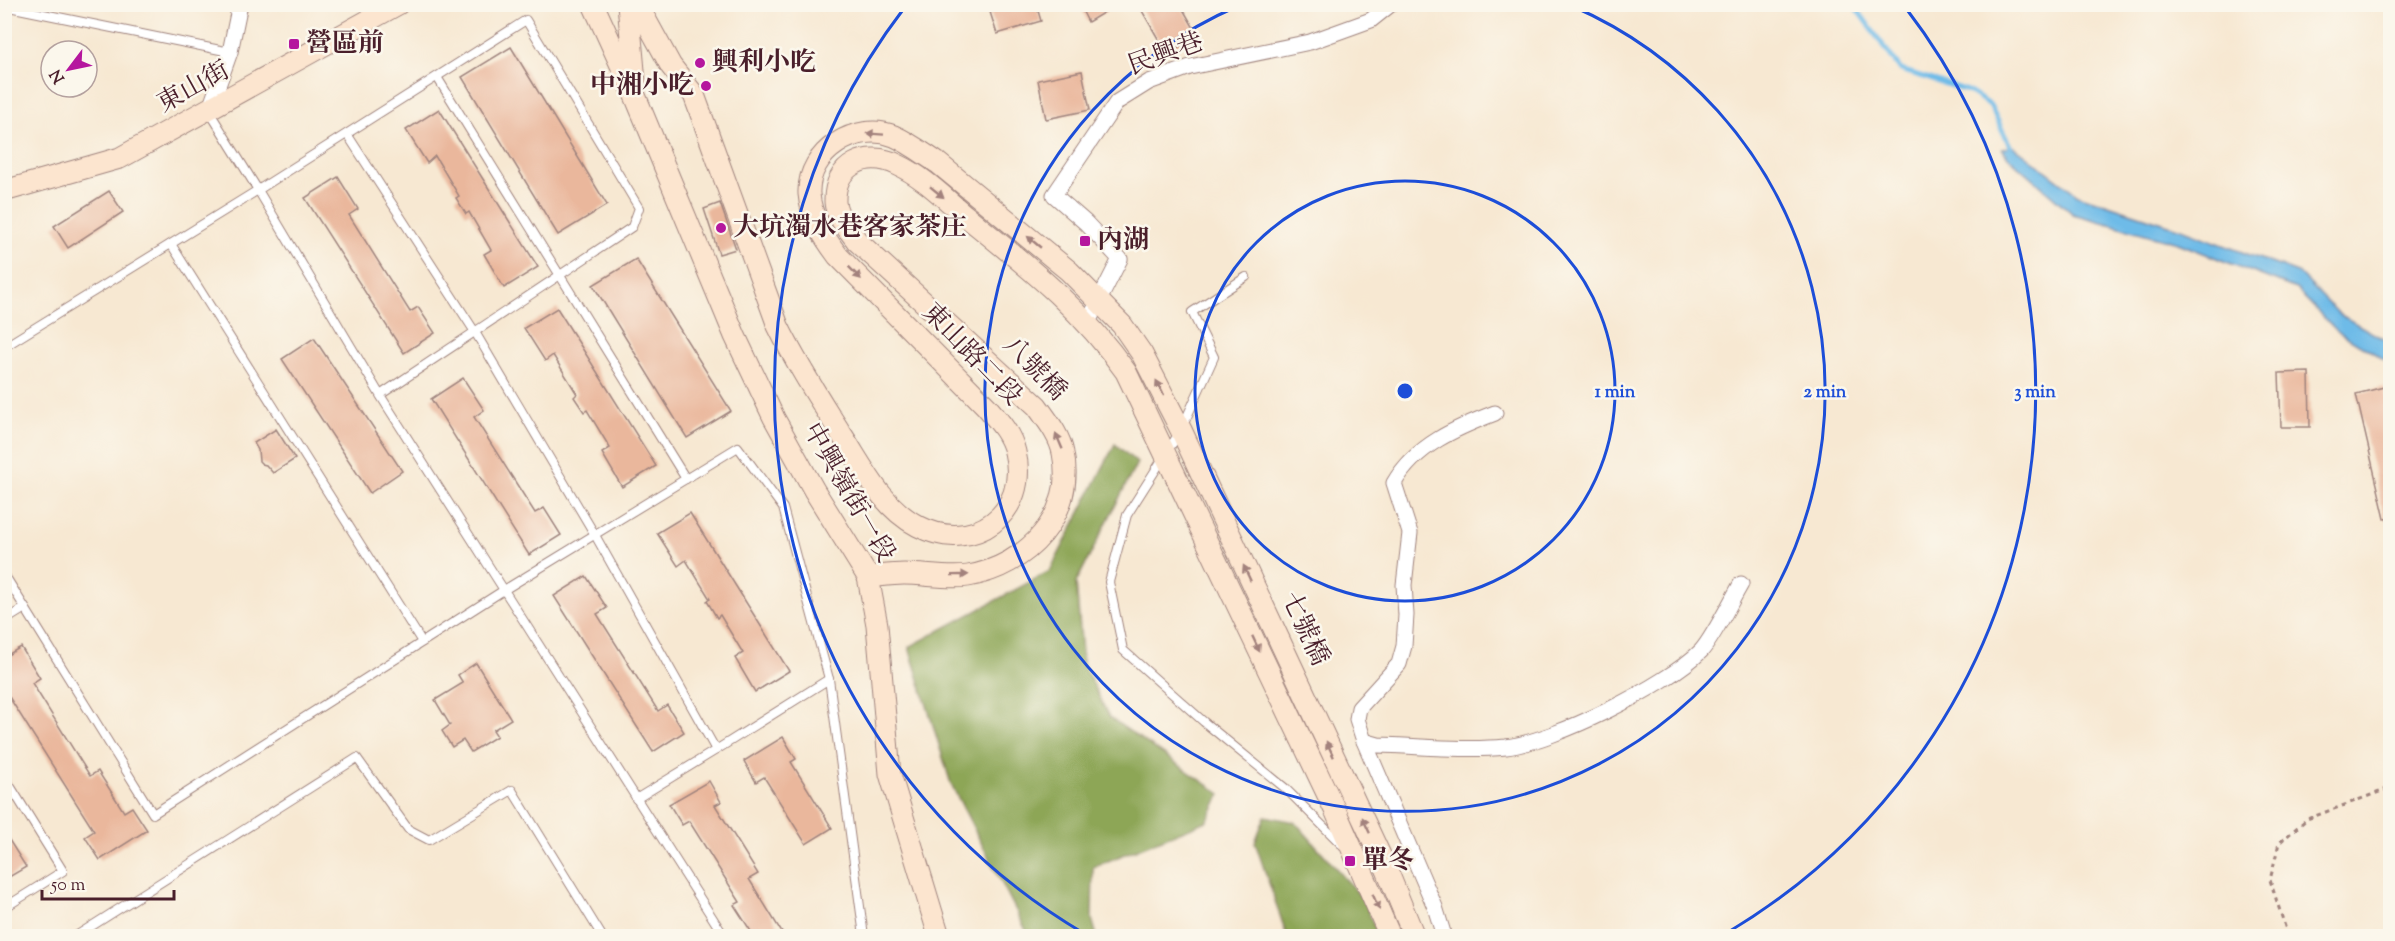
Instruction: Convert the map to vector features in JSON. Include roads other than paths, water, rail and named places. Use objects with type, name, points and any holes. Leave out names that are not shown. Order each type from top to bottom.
[{"type":"main road","name":"東山街","points":[[4,191],[120,158],[209,111],[398,4]]},
{"type":"main road","name":"中興嶺街一段","points":[[593,4],[636,98],[735,336],[774,418],[814,490],[868,577],[878,625],[890,774],[939,936]]},
{"type":"main road","name":"中興嶺街一段","points":[[628,4],[636,98]]},
{"type":"main road","name":"東山路二段","points":[[637,4],[671,66],[694,95],[778,326],[794,360],[878,491],[900,513],[916,525],[935,534],[952,536],[974,534],[993,524],[1008,507],[1016,489],[1018,471],[1015,450],[1004,427],[838,256],[824,237],[813,215],[809,192],[813,172],[823,155],[838,142],[854,134],[873,132],[893,136],[938,163],[1046,252],[1100,301],[1122,325],[1143,354],[1203,479]]},
{"type":"main road","name":"八號橋","points":[[868,577],[902,573],[967,576],[995,569],[1024,554],[1045,533],[1059,508],[1066,479],[1063,452],[1052,427],[1037,405],[857,241],[844,224],[835,204],[838,182],[849,165],[865,159],[881,158],[916,176],[1036,273],[1088,322]]},
{"type":"main road","points":[[1088,322],[1126,372],[1167,455]]},
{"type":"main road","name":"七號橋","points":[[1167,455],[1357,859]]},
{"type":"main road","name":"七號橋","points":[[1203,479],[1355,802],[1414,936]]},
{"type":"main road","points":[[1357,859],[1390,936]]},
{"type":"street","points":[[209,111],[231,52],[240,4]]},
{"type":"street","name":"民興巷","points":[[1088,322],[1120,259],[1086,223],[1054,195],[1117,102],[1149,82],[1191,66],[1310,42],[1371,20],[1391,4]]},
{"type":"street","points":[[1444,936],[1435,907],[1364,741],[1357,719],[1359,708],[1399,664],[1404,646],[1406,615],[1404,585],[1410,533],[1394,483],[1409,463],[1449,432],[1495,413]]},
{"type":"street","points":[[1364,741],[1378,745],[1505,747],[1530,743],[1567,729],[1636,695],[1676,671],[1702,650],[1741,584]]},
{"type":"lane","points":[[4,6],[231,52]]},
{"type":"lane","points":[[4,347],[526,20],[639,208],[632,227],[380,395]]},
{"type":"lane","points":[[437,76],[686,479]]},
{"type":"lane","points":[[209,111],[380,395],[724,936]]},
{"type":"lane","points":[[347,134],[475,332],[595,535],[716,750]]},
{"type":"lane","points":[[171,244],[422,642]]},
{"type":"lane","points":[[1246,277],[1192,312],[1214,357],[1181,430],[1128,515],[1109,582],[1123,650],[1203,722],[1285,788],[1357,859]]},
{"type":"lane","points":[[4,574],[153,814],[504,590],[738,447],[783,508],[829,679],[864,936]]},
{"type":"lane","points":[[4,621],[25,608]]},
{"type":"lane","points":[[636,799],[829,679]]},
{"type":"lane","points":[[76,936],[357,758],[408,830],[429,840],[512,790],[602,936]]},
{"type":"lane","points":[[4,776],[63,871],[4,908]]},
{"type":"water","points":[[2015,147],[2078,195],[2184,230],[2300,274],[2339,314],[2390,343],[2390,363],[2337,331],[2296,289],[2178,243],[2073,214],[2008,157],[2002,148]]},
{"type":"waterway","points":[[1853,4],[1901,70],[1968,91],[1990,105],[2014,154]]},
{"type":"place","name":"營區前","points":[[294,44]]},
{"type":"place","name":"興利小吃","points":[[700,63]]},
{"type":"place","name":"中湘小吃","points":[[706,86]]},
{"type":"place","name":"大坑濁水巷客家茶庄","points":[[721,228]]},
{"type":"place","name":"內湖","points":[[1085,241]]},
{"type":"place","name":"單冬","points":[[1350,861]]}]
